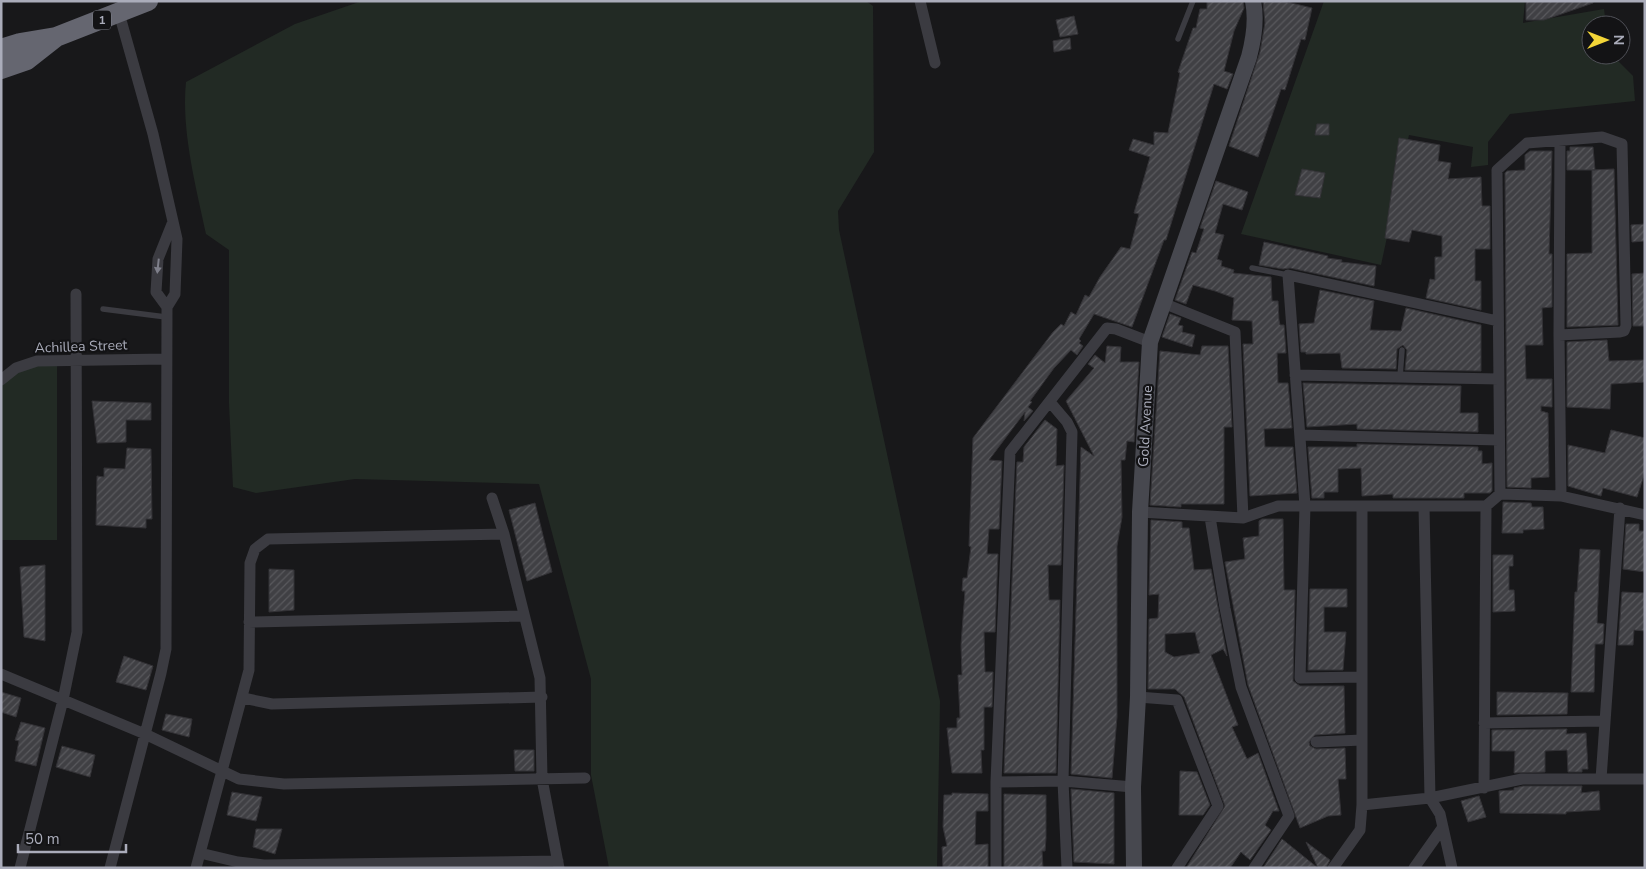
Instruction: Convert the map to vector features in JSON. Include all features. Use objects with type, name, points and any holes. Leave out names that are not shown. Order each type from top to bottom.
[{"type":"highway","name":"1","points":[[1,49],[20,43],[56,38],[148,1]]},
{"type":"highway","name":"1","points":[[1,69],[27,60],[56,38]]},
{"type":"street","points":[[920,1],[935,63]]},
{"type":"street","name":"Gold Avenue","points":[[1134,868],[1133,787],[1138,697],[1140,512],[1150,342],[1249,56],[1254,37],[1256,14],[1253,1]]},
{"type":"street","points":[[110,868],[146,734],[166,649],[167,312],[175,294],[177,239],[172,224],[153,134],[119,13]]},
{"type":"street","points":[[1500,494],[1497,170],[1527,143],[1602,137],[1622,144],[1626,318],[1624,332],[1559,335]]},
{"type":"street","points":[[1560,141],[1559,335],[1561,496]]},
{"type":"street","points":[[167,312],[156,292],[156,284],[158,259],[172,224]]},
{"type":"street","points":[[1362,677],[1300,678],[1305,506],[1288,275],[1498,320]]},
{"type":"street","points":[[20,868],[63,700],[78,632],[76,294]]},
{"type":"street","points":[[1163,303],[1235,332],[1243,518]]},
{"type":"street","points":[[996,868],[996,782],[1010,452],[1106,328],[1116,329],[1150,342]]},
{"type":"street","name":"Achillea Street","points":[[1,380],[26,363],[77,360],[166,359]]},
{"type":"street","points":[[1296,376],[1499,379]]},
{"type":"street","points":[[1050,402],[1067,422],[1072,432],[1063,781],[1067,868]]},
{"type":"street","points":[[1300,435],[1499,440]]},
{"type":"street","points":[[1140,512],[1243,518],[1278,506],[1486,506],[1500,494],[1561,496],[1645,515]]},
{"type":"street","points":[[200,853],[238,862],[264,865],[558,864],[542,779],[542,697],[540,678],[504,534],[492,498]]},
{"type":"street","points":[[1333,868],[1360,830],[1362,805],[1362,506]]},
{"type":"street","points":[[1424,506],[1430,798],[1440,814],[1452,868]]},
{"type":"street","points":[[1484,788],[1486,506]]},
{"type":"street","points":[[1601,779],[1620,508]]},
{"type":"street","points":[[1210,517],[1225,608],[1241,687],[1290,816],[1254,868]]},
{"type":"street","points":[[196,868],[249,670],[250,563],[255,549],[268,539],[504,534]]},
{"type":"street","points":[[250,622],[524,616]]},
{"type":"street","points":[[1,674],[146,734],[240,779],[284,784],[585,778]]},
{"type":"street","points":[[243,698],[272,704],[542,697]]},
{"type":"street","points":[[1138,697],[1177,700],[1218,806],[1177,868]]},
{"type":"street","points":[[1484,722],[1605,721]]},
{"type":"street","points":[[1316,742],[1362,740]]},
{"type":"street","points":[[1362,805],[1430,798],[1522,779],[1645,779]]},
{"type":"street","points":[[996,782],[1063,781],[1133,787]]},
{"type":"street","points":[[1414,868],[1443,826]]},
{"type":"lane","points":[[1178,39],[1193,1]]},
{"type":"lane","points":[[1252,268],[1288,275]]},
{"type":"lane","points":[[104,309],[167,312]]},
{"type":"lane","points":[[1400,377],[1402,350]]},
{"type":"shaded area","points":[[362,1],[866,1],[873,6],[874,152],[838,211],[839,230],[940,701],[937,868],[609,868],[591,775],[591,679],[539,484],[355,479],[256,493],[233,487],[229,403],[229,250],[206,234],[187,139],[186,82],[295,24]]},
{"type":"shaded area","points":[[1324,1],[1525,1],[1523,23],[1604,9],[1605,15],[1581,15],[1581,65],[1622,65],[1633,76],[1635,101],[1510,114],[1488,142],[1488,165],[1471,167],[1473,147],[1409,135],[1381,265],[1241,234]]},
{"type":"shaded area","points":[[57,360],[57,540],[1,540],[1,382],[7,375]]},
{"type":"building","points":[[1207,1],[1243,1],[1244,8],[1234,31],[1224,71],[1233,74],[1227,89],[1214,84],[1166,240],[1164,240],[1132,327],[1094,314],[1079,339],[1081,341],[1079,343],[1083,346],[1077,355],[1071,350],[1054,368],[1030,401],[1032,402],[1028,407],[1033,411],[1024,421],[1025,412],[989,460],[1002,461],[999,529],[989,529],[987,554],[998,554],[995,632],[984,632],[985,672],[993,672],[992,707],[984,707],[984,750],[981,750],[982,773],[952,773],[947,728],[957,728],[957,718],[960,718],[958,675],[962,675],[961,645],[965,591],[962,591],[963,578],[967,578],[971,547],[969,546],[973,438],[1053,332],[1061,324],[1064,326],[1071,312],[1076,315],[1085,295],[1089,297],[1100,277],[1121,247],[1130,249],[1139,214],[1134,213],[1150,157],[1129,150],[1133,139],[1154,145],[1154,132],[1168,133],[1180,73],[1178,72],[1193,28],[1196,28],[1200,9],[1207,9]]},
{"type":"building","points":[[1263,1],[1283,1],[1312,8],[1305,40],[1301,39],[1285,90],[1281,89],[1258,157],[1229,146],[1260,52],[1265,23]]},
{"type":"building","points":[[1526,1],[1593,1],[1593,3],[1544,20],[1526,20]]},
{"type":"building","points":[[1074,16],[1078,34],[1060,37],[1056,20]]},
{"type":"building","points":[[1070,38],[1071,49],[1054,52],[1053,41]]},
{"type":"building","points":[[1317,124],[1329,124],[1329,135],[1315,135]]},
{"type":"building","points":[[1399,138],[1440,145],[1438,161],[1451,163],[1448,179],[1481,177],[1482,206],[1490,206],[1490,249],[1475,249],[1475,281],[1481,281],[1481,310],[1426,298],[1430,279],[1435,280],[1435,257],[1442,257],[1442,236],[1412,230],[1409,242],[1385,238]]},
{"type":"building","points":[[1570,147],[1593,147],[1595,170],[1567,170],[1567,151],[1570,151]]},
{"type":"building","points":[[1530,151],[1552,151],[1549,254],[1552,254],[1552,307],[1542,308],[1543,345],[1525,345],[1526,379],[1552,379],[1552,407],[1541,406],[1541,411],[1548,413],[1549,477],[1531,478],[1531,488],[1507,487],[1505,173],[1507,171],[1525,170],[1525,155]]},
{"type":"building","points":[[1302,169],[1325,173],[1320,198],[1295,195]]},
{"type":"building","points":[[1614,169],[1618,325],[1567,327],[1567,254],[1592,253],[1592,170]]},
{"type":"building","points":[[1216,181],[1248,192],[1242,210],[1223,204],[1215,233],[1224,235],[1217,259],[1222,261],[1221,266],[1234,270],[1233,273],[1271,277],[1272,301],[1278,301],[1280,325],[1284,325],[1286,353],[1277,353],[1278,383],[1288,383],[1292,428],[1264,429],[1265,447],[1293,447],[1297,493],[1250,496],[1243,344],[1253,344],[1252,321],[1232,320],[1234,298],[1193,285],[1186,304],[1175,300],[1192,252],[1196,253],[1204,229],[1200,228]]},
{"type":"building","points":[[1645,224],[1645,241],[1632,242],[1631,225]]},
{"type":"building","points":[[1264,242],[1328,256],[1327,258],[1342,260],[1341,262],[1376,266],[1374,286],[1290,268],[1283,269],[1259,265]]},
{"type":"building","points":[[1645,273],[1645,326],[1633,326],[1632,274]]},
{"type":"building","points":[[1320,290],[1374,301],[1370,330],[1401,331],[1406,308],[1481,325],[1481,371],[1405,370],[1407,350],[1403,345],[1397,349],[1396,369],[1342,368],[1340,353],[1306,354],[1306,352],[1301,352],[1299,324],[1314,323]]},
{"type":"building","points":[[1170,314],[1181,318],[1178,325],[1183,326],[1182,332],[1195,335],[1192,347],[1162,337]]},
{"type":"building","points":[[1607,340],[1609,361],[1645,360],[1645,382],[1611,384],[1610,409],[1567,407],[1567,342]]},
{"type":"building","points":[[1107,346],[1121,347],[1120,362],[1139,362],[1134,442],[1127,441],[1125,460],[1121,460],[1122,517],[1117,546],[1117,717],[1112,778],[1071,774],[1081,447],[1094,456],[1066,401],[1094,368],[1088,364],[1095,355],[1105,363]]},
{"type":"building","points":[[1202,346],[1228,346],[1232,427],[1224,427],[1224,504],[1181,504],[1181,507],[1150,505],[1160,351],[1200,355]]},
{"type":"building","points":[[1303,383],[1461,386],[1460,413],[1478,413],[1478,432],[1357,429],[1357,424],[1307,427]]},
{"type":"building","points":[[92,401],[151,403],[151,420],[126,420],[126,442],[97,443]]},
{"type":"building","points":[[1045,420],[1057,429],[1056,466],[1064,465],[1061,565],[1048,565],[1049,600],[1060,600],[1056,773],[1004,773],[1017,462],[1023,462],[1024,447]]},
{"type":"building","points":[[1611,430],[1645,438],[1645,472],[1637,497],[1603,488],[1601,496],[1568,486],[1568,445],[1605,453]]},
{"type":"building","points":[[1357,444],[1478,447],[1478,451],[1482,451],[1482,464],[1492,463],[1492,491],[1490,493],[1464,493],[1464,498],[1393,498],[1393,494],[1362,496],[1361,468],[1338,469],[1338,492],[1324,492],[1324,498],[1312,498],[1308,447],[1357,447]]},
{"type":"building","points":[[127,448],[151,449],[152,519],[146,519],[146,528],[96,525],[97,476],[104,477],[104,468],[125,469]]},
{"type":"building","points":[[1503,502],[1531,503],[1532,507],[1543,507],[1544,529],[1523,530],[1523,533],[1502,533]]},
{"type":"building","points":[[535,503],[552,572],[527,581],[509,510]]},
{"type":"building","points":[[1262,519],[1283,519],[1284,590],[1295,590],[1293,681],[1300,686],[1344,686],[1345,733],[1315,735],[1309,742],[1310,746],[1316,749],[1345,748],[1346,779],[1338,779],[1341,815],[1328,816],[1300,828],[1248,685],[1225,562],[1245,559],[1243,538],[1259,536],[1259,521]]},
{"type":"building","points":[[1151,520],[1182,522],[1182,528],[1189,528],[1194,570],[1211,569],[1227,656],[1223,649],[1211,655],[1238,725],[1232,727],[1247,759],[1258,753],[1279,811],[1273,811],[1265,825],[1271,830],[1250,860],[1241,852],[1230,868],[1186,868],[1225,806],[1184,697],[1175,689],[1148,689],[1149,619],[1158,618],[1159,594],[1149,595]],"holes":[[[1195,632],[1200,653],[1174,657],[1165,652],[1165,634]]]},
{"type":"building","points":[[1626,524],[1639,524],[1639,531],[1645,531],[1645,572],[1623,569]]},
{"type":"building","points":[[1580,549],[1600,550],[1597,623],[1604,624],[1603,644],[1595,644],[1594,692],[1571,692],[1575,592],[1577,592]]},
{"type":"building","points":[[1493,555],[1513,555],[1513,566],[1509,566],[1509,590],[1514,590],[1515,611],[1493,612]]},
{"type":"building","points":[[45,565],[45,641],[24,637],[20,567]]},
{"type":"building","points":[[269,569],[294,570],[294,610],[269,612]]},
{"type":"building","points":[[1310,589],[1347,589],[1347,607],[1324,607],[1324,632],[1346,632],[1343,670],[1308,670]]},
{"type":"building","points":[[1622,592],[1645,593],[1645,631],[1634,630],[1633,645],[1618,645]]},
{"type":"building","points":[[124,656],[153,666],[146,690],[116,682]]},
{"type":"building","points":[[1,692],[21,698],[16,717],[1,712]]},
{"type":"building","points":[[1497,692],[1568,693],[1567,714],[1497,715]]},
{"type":"building","points":[[166,714],[192,719],[189,737],[162,730]]},
{"type":"building","points":[[21,722],[45,728],[36,766],[15,761],[19,741],[15,740]]},
{"type":"building","points":[[1567,729],[1566,734],[1586,733],[1588,769],[1582,769],[1582,772],[1568,772],[1567,750],[1545,751],[1545,772],[1514,773],[1515,751],[1492,751],[1492,730]]},
{"type":"building","points":[[62,746],[95,755],[90,777],[56,767]]},
{"type":"building","points":[[514,750],[534,750],[534,771],[515,771]]},
{"type":"building","points":[[1180,771],[1197,772],[1210,805],[1203,815],[1179,815]]},
{"type":"building","points":[[1523,786],[1582,786],[1581,793],[1599,791],[1600,810],[1566,812],[1566,814],[1500,813],[1499,791],[1514,790],[1514,788]]},
{"type":"building","points":[[1071,789],[1114,793],[1114,864],[1074,862]]},
{"type":"building","points":[[232,792],[262,797],[256,821],[227,815]]},
{"type":"building","points":[[952,793],[988,794],[988,811],[976,811],[975,845],[988,844],[988,868],[943,868],[942,847],[947,846],[943,827],[944,795],[952,795]]},
{"type":"building","points":[[1004,794],[1046,795],[1046,838],[1045,851],[1042,851],[1043,868],[1004,868]]},
{"type":"building","points":[[1479,796],[1486,817],[1468,822],[1461,801]]},
{"type":"building","points":[[256,829],[282,829],[275,854],[253,847]]},
{"type":"building","points":[[1282,839],[1318,868],[1263,868]]},
{"type":"building","points":[[1306,842],[1330,860],[1326,868],[1318,868]]}]
